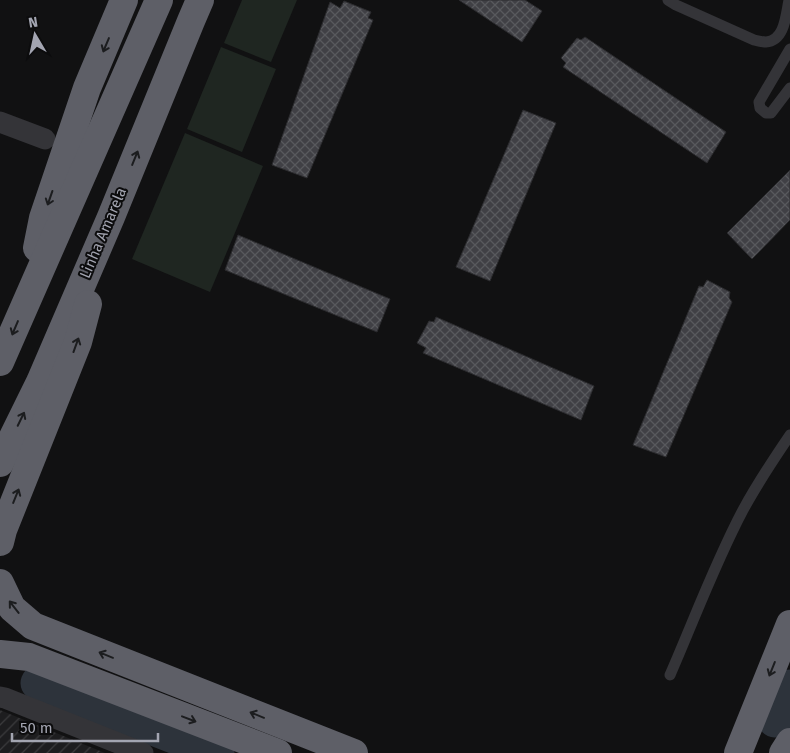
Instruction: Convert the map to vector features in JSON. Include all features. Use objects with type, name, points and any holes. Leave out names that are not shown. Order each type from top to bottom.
[{"type":"highway","points":[[30,292],[43,218],[88,88],[124,0]]},
{"type":"highway","points":[[0,362],[158,0]]},
{"type":"highway","name":"Linha Amarela","points":[[0,462],[40,382],[200,0]]},
{"type":"highway","points":[[0,542],[6,521],[78,342],[113,210]]},
{"type":"highway","points":[[0,583],[12,608],[33,626],[298,743],[354,753]]},
{"type":"highway","points":[[738,753],[790,624]]},
{"type":"highway","points":[[0,654],[29,657],[278,753]]},
{"type":"highway","points":[[783,753],[790,742]]},
{"type":"street","points":[[0,122],[45,140]]},
{"type":"street","points":[[0,697],[143,753]]},
{"type":"lane","points":[[668,0],[754,40],[768,42],[777,37],[782,31],[789,0]]},
{"type":"lane","points":[[790,49],[759,102],[760,108],[766,114],[771,113],[790,88]]},
{"type":"lane","points":[[670,675],[743,509],[790,435]]},
{"type":"shaded area","points":[[242,0],[297,0],[271,62],[224,43]]},
{"type":"shaded area","points":[[221,47],[276,69],[242,152],[187,129]]},
{"type":"shaded area","points":[[185,133],[263,166],[210,292],[132,259]]},
{"type":"shaded area","points":[[0,710],[105,753],[0,753]]},
{"type":"building","points":[[459,0],[525,0],[542,11],[522,42]]},
{"type":"building","points":[[344,1],[371,12],[368,18],[373,20],[307,178],[272,165],[330,2],[340,8]]},
{"type":"building","points":[[585,37],[726,132],[707,163],[563,67],[566,63],[561,58],[577,38],[581,40]]},
{"type":"building","points":[[523,110],[556,123],[490,281],[456,267]]},
{"type":"building","points":[[790,170],[790,220],[752,259],[727,233]]},
{"type":"building","points":[[238,235],[390,299],[377,332],[225,270]]},
{"type":"building","points":[[707,280],[730,292],[729,298],[732,302],[666,457],[633,445],[699,286],[703,287]]},
{"type":"building","points":[[436,317],[594,386],[581,420],[423,353],[426,348],[417,343],[429,321],[434,322]]},
{"type":"waterway","points":[[38,683],[217,753]]},
{"type":"waterway","points":[[775,720],[790,687]]}]
